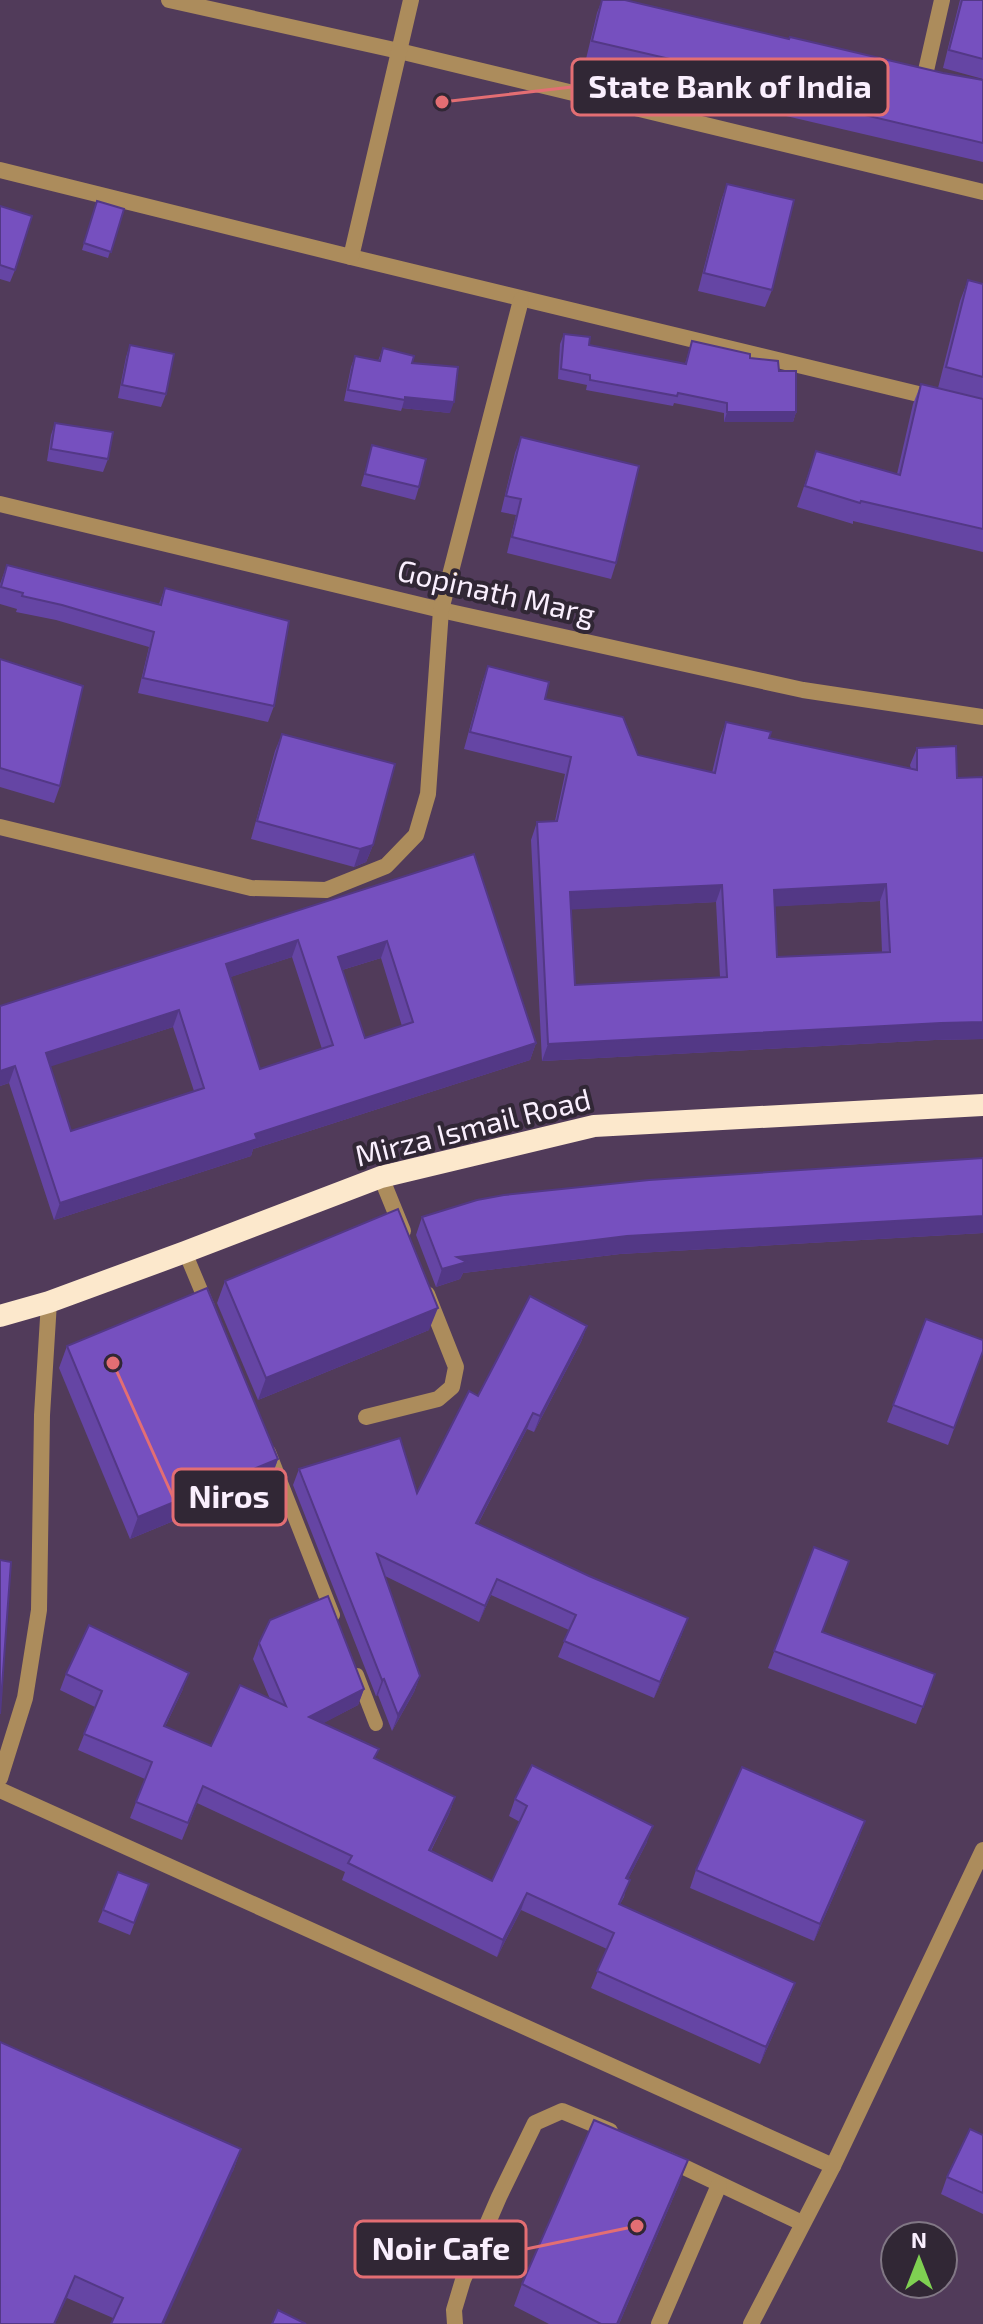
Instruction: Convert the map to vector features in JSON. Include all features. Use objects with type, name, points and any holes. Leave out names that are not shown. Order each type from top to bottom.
[{"type":"highway","name":"Mirza Ismail Road","points":[[0,1316],[49,1302],[381,1177],[594,1126],[983,1105]]},
{"type":"street","points":[[169,0],[399,51],[983,192]]},
{"type":"street","points":[[351,257],[411,0]]},
{"type":"street","points":[[925,75],[942,0]]},
{"type":"street","points":[[0,170],[521,300],[952,403]]},
{"type":"street","points":[[0,827],[251,888],[326,890],[386,866],[416,835],[428,794],[441,610],[521,300]]},
{"type":"street","name":"Gopinath Marg","points":[[0,504],[441,610],[803,690],[983,717]]},
{"type":"street","points":[[381,1177],[410,1250]]},
{"type":"street","points":[[366,1417],[438,1399],[452,1387],[456,1367],[421,1279]]},
{"type":"street","points":[[0,1778],[25,1698],[39,1610],[42,1415],[49,1302]]},
{"type":"street","points":[[0,1790],[833,2166]]},
{"type":"street","points":[[751,2324],[833,2166],[983,1850]]},
{"type":"street","points":[[455,2324],[454,2310],[463,2280],[535,2123],[562,2111],[619,2135]]},
{"type":"street","points":[[648,2149],[802,2223]]},
{"type":"street","points":[[659,2324],[719,2185]]},
{"type":"lane","points":[[185,1252],[214,1322]]},
{"type":"lane","points":[[261,1433],[339,1631]]},
{"type":"lane","points":[[350,1659],[376,1724]]},
{"type":"building","points":[[602,0],[625,0],[983,80],[983,143],[776,94],[778,84],[592,41]]},
{"type":"building","points":[[962,0],[983,0],[983,59],[949,50]]},
{"type":"building","points":[[727,184],[794,200],[772,290],[704,273]]},
{"type":"building","points":[[97,201],[124,209],[111,252],[84,243]]},
{"type":"building","points":[[0,206],[32,216],[15,270],[0,265]]},
{"type":"building","points":[[968,280],[983,284],[983,377],[946,367]]},
{"type":"building","points":[[564,334],[590,337],[589,345],[686,364],[692,341],[750,354],[750,358],[778,361],[779,371],[796,371],[796,412],[727,412],[727,403],[590,380],[590,375],[561,369]]},
{"type":"building","points":[[130,345],[174,354],[166,394],[122,385]]},
{"type":"building","points":[[383,348],[414,356],[412,363],[458,367],[454,402],[405,397],[405,400],[348,390],[355,356],[380,361]]},
{"type":"building","points":[[921,384],[983,399],[983,529],[860,503],[805,486],[816,451],[900,475]]},
{"type":"building","points":[[55,423],[113,432],[108,459],[51,449]]},
{"type":"building","points":[[521,437],[639,466],[616,563],[512,537],[521,499],[506,496]]},
{"type":"building","points":[[372,445],[426,459],[419,487],[365,474]]},
{"type":"building","points":[[7,565],[161,605],[165,588],[289,621],[274,706],[143,678],[154,632],[22,596],[23,593],[1,587]]},
{"type":"building","points":[[0,659],[83,686],[60,786],[0,768]]},
{"type":"building","points":[[488,666],[549,682],[545,699],[623,717],[638,755],[715,773],[726,722],[771,732],[769,738],[917,770],[917,748],[956,746],[957,778],[983,777],[983,1022],[548,1044],[537,822],[557,821],[571,757],[470,732]],"holes":[[[886,884],[890,952],[777,957],[774,890]],[[722,885],[727,977],[575,985],[570,892]]]},
{"type":"building","points":[[282,734],[395,764],[373,845],[360,849],[257,821]]},
{"type":"building","points":[[474,854],[536,1043],[255,1134],[257,1139],[60,1203],[15,1066],[0,1071],[0,1006]],"holes":[[[298,940],[333,1045],[260,1069],[226,964]],[[387,941],[413,1022],[365,1038],[338,957]],[[179,1010],[204,1088],[71,1131],[46,1053]]]},
{"type":"building","points":[[983,1158],[983,1216],[627,1236],[457,1257],[467,1262],[442,1269],[422,1217],[504,1195],[649,1180]]},
{"type":"building","points":[[398,1209],[438,1308],[266,1378],[225,1281]]},
{"type":"building","points":[[207,1288],[278,1459],[138,1517],[67,1346]]},
{"type":"building","points":[[530,1296],[587,1326],[540,1416],[533,1413],[476,1523],[688,1618],[660,1682],[564,1641],[576,1615],[497,1579],[485,1606],[377,1554],[420,1676],[398,1715],[299,1469],[400,1438],[417,1493],[469,1391],[478,1396]]},
{"type":"building","points":[[926,1319],[983,1340],[983,1351],[954,1428],[893,1405]]},
{"type":"building","points":[[814,1547],[849,1561],[822,1632],[935,1674],[923,1707],[774,1651]]},
{"type":"building","points":[[0,1560],[11,1562],[0,1714]]},
{"type":"building","points":[[328,1596],[364,1689],[309,1717],[379,1749],[374,1758],[455,1797],[429,1850],[492,1881],[527,1806],[515,1799],[532,1765],[653,1826],[626,1878],[630,1880],[619,1904],[795,1983],[766,2047],[597,1971],[614,1933],[527,1893],[503,1940],[348,1863],[352,1856],[203,1786],[188,1823],[136,1802],[152,1762],[84,1734],[102,1691],[66,1674],[89,1625],[189,1673],[164,1726],[211,1746],[240,1685],[286,1706],[259,1643],[270,1620]]},
{"type":"building","points":[[742,1767],[865,1821],[820,1924],[696,1870]]},
{"type":"building","points":[[118,1872],[149,1884],[134,1923],[103,1910]]},
{"type":"building","points":[[0,2042],[241,2149],[162,2324],[111,2324],[123,2298],[75,2276],[54,2324],[0,2324]]},
{"type":"building","points":[[594,2120],[688,2160],[617,2324],[601,2324],[522,2284]]},
{"type":"building","points":[[970,2129],[983,2135],[983,2193],[947,2177]]},
{"type":"building","points":[[278,2310],[306,2324],[272,2324]]},
{"type":"place","name":"State Bank of India","points":[[442,102]]},
{"type":"place","name":"Niros","points":[[113,1363]]},
{"type":"place","name":"Noir Cafe","points":[[637,2226]]}]
